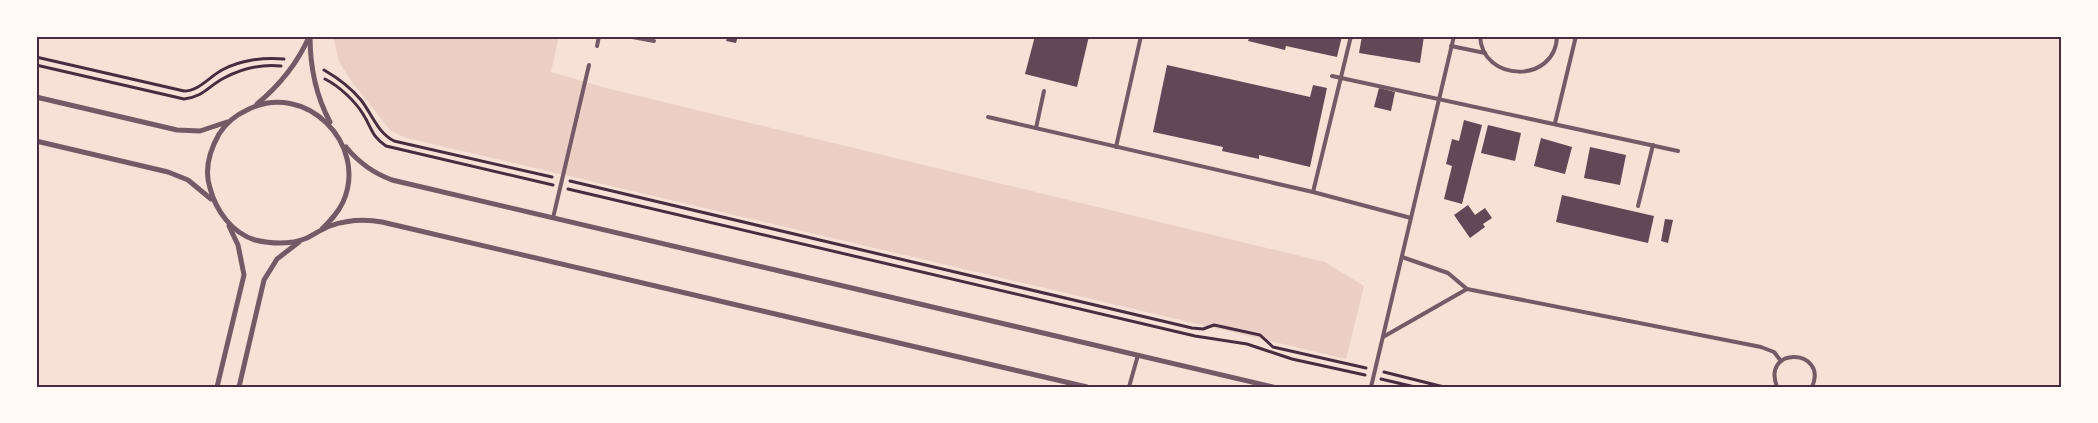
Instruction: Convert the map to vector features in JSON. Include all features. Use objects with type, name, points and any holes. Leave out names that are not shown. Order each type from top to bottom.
[{"type":"street","points":[[255,106],[278,86],[297,61],[310,36]]},
{"type":"street","points":[[310,36],[313,74],[324,111],[332,127],[361,164],[392,180],[1273,387]]},
{"type":"street","points":[[36,97],[189,132],[221,125],[255,106],[271,102],[288,103],[305,107],[320,116],[332,127]]},
{"type":"street","points":[[218,387],[244,275],[238,244],[213,200],[208,182],[208,162],[213,144],[223,128],[238,114]]},
{"type":"street","points":[[322,229],[334,217],[343,202],[348,186],[349,169],[346,152],[339,137]]},
{"type":"street","points":[[36,141],[173,174],[197,186],[213,200]]},
{"type":"street","points":[[223,217],[236,230],[252,239],[270,243],[288,243],[306,238]]},
{"type":"street","points":[[239,387],[264,280],[281,255],[322,229],[348,221],[365,220],[382,222],[1087,387]]},
{"type":"lane","points":[[597,46],[599,36]]},
{"type":"lane","points":[[627,36],[654,41]]},
{"type":"lane","points":[[1116,147],[1141,36]]},
{"type":"lane","points":[[1313,192],[1351,36]]},
{"type":"lane","points":[[1371,387],[1454,36]]},
{"type":"lane","points":[[1480,36],[1485,53],[1490,61],[1500,69],[1512,73],[1525,73],[1536,69],[1546,62],[1554,52],[1557,36]]},
{"type":"lane","points":[[1555,124],[1576,36]]},
{"type":"lane","points":[[1451,46],[1485,53]]},
{"type":"lane","points":[[553,218],[589,65]]},
{"type":"lane","points":[[1332,76],[1678,151]]},
{"type":"lane","points":[[1036,128],[1044,91]]},
{"type":"lane","points":[[988,118],[1313,192],[1411,218]]},
{"type":"lane","points":[[1638,206],[1653,145]]},
{"type":"lane","points":[[1402,256],[1448,273],[1467,289],[1761,348],[1774,352],[1781,361]]},
{"type":"lane","points":[[1383,337],[1467,289]]},
{"type":"lane","points":[[1129,387],[1138,355]]},
{"type":"lane","points":[[1777,387],[1774,373],[1781,361],[1794,356],[1807,360],[1814,372],[1812,387]]},
{"type":"path","points":[[36,57],[184,91],[192,91],[222,70],[244,62],[272,59],[297,61]]},
{"type":"path","points":[[36,65],[184,99],[199,96],[223,78],[243,70],[267,65],[292,68]]},
{"type":"path","points":[[312,65],[348,86],[361,100],[381,131],[394,141],[1192,328],[1214,325],[1260,335],[1273,347],[1444,387]]},
{"type":"path","points":[[313,74],[333,83],[351,100],[363,114],[376,139],[386,146],[1195,336],[1248,344],[1292,359],[1415,387]]},
{"type":"shaded area","points":[[333,36],[559,36],[551,72],[606,88],[1325,262],[1364,286],[1346,359],[403,137],[390,130],[352,82],[339,62]]},
{"type":"building","points":[[728,36],[738,36],[736,43],[726,41]]},
{"type":"building","points":[[1035,36],[1089,36],[1077,87],[1025,74]]},
{"type":"building","points":[[1250,36],[1342,36],[1337,57],[1286,46],[1285,50],[1248,41]]},
{"type":"building","points":[[1362,36],[1424,36],[1420,63],[1359,53]]},
{"type":"building","points":[[1167,65],[1310,97],[1313,85],[1327,88],[1310,167],[1259,155],[1259,159],[1222,151],[1223,147],[1153,132]]},
{"type":"building","points":[[1379,88],[1395,92],[1391,111],[1374,107]]},
{"type":"building","points":[[1464,120],[1482,125],[1462,204],[1444,199],[1452,166],[1446,164],[1452,139],[1459,141]]},
{"type":"building","points":[[1488,125],[1521,133],[1515,161],[1481,153]]},
{"type":"building","points":[[1541,138],[1572,147],[1565,174],[1534,166]]},
{"type":"building","points":[[1590,147],[1626,155],[1620,185],[1584,178]]},
{"type":"building","points":[[1562,195],[1654,216],[1648,243],[1556,222]]},
{"type":"building","points":[[1468,205],[1475,215],[1485,208],[1492,218],[1483,224],[1485,227],[1470,238],[1454,215]]},
{"type":"building","points":[[1665,219],[1673,220],[1668,243],[1661,241]]}]
